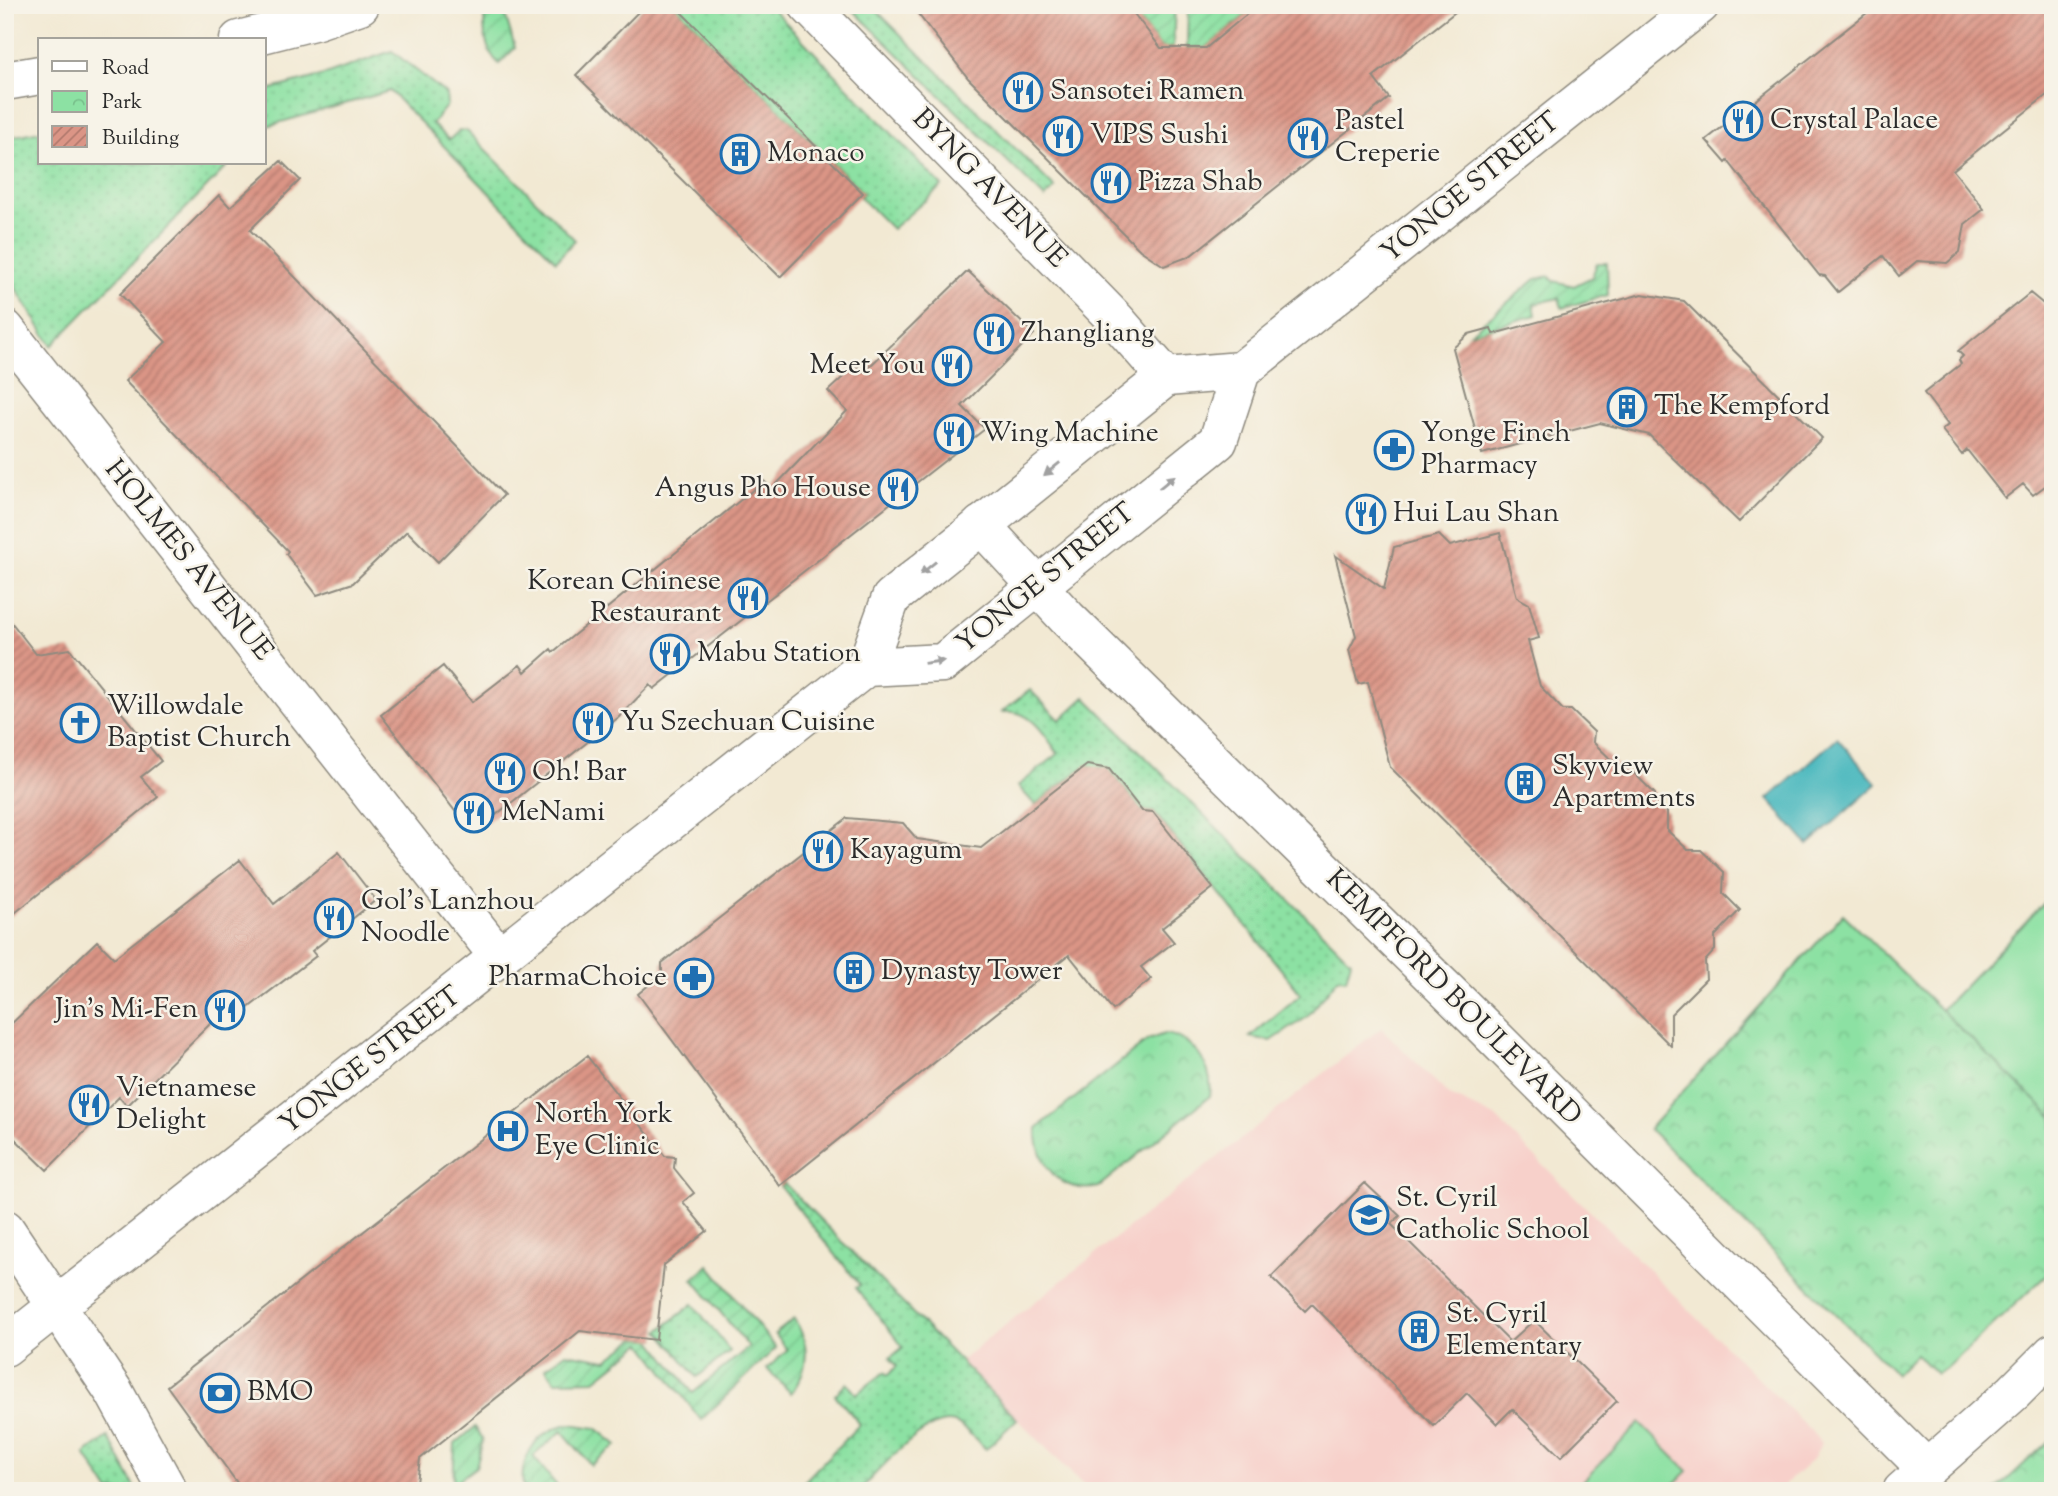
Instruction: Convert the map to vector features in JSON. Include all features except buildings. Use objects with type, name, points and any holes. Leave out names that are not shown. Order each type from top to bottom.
[{"type":"street","points":[[247,38],[317,20],[360,5]]},
{"type":"street","name":"BYNG AVENUE","points":[[808,5],[1107,310],[1166,377]]},
{"type":"street","name":"YONGE STREET","points":[[5,1348],[59,1308],[866,667],[943,663],[1218,441],[1241,371],[1700,5]]},
{"type":"street","points":[[5,81],[38,75]]},
{"type":"street","name":"HOLMES AVENUE","points":[[5,329],[500,958]]},
{"type":"street","points":[[866,667],[891,598],[1166,377],[1241,371]]},
{"type":"street","name":"KEMPFORD BOULEVARD","points":[[981,525],[1914,1480]]},
{"type":"street","points":[[5,1229],[114,1392],[168,1491]]},
{"type":"street","points":[[1914,1480],[2014,1392],[2053,1353]]},
{"type":"shaded area","name":"St. Cyril Catholic School","points":[[1381,1028],[1450,1096],[1495,1117],[1811,1431],[1821,1443],[1814,1458],[1778,1491],[1089,1491],[960,1361]]},
{"type":"green space","points":[[493,5],[506,17],[515,48],[499,64],[487,45],[484,30],[485,6]]},
{"type":"green space","points":[[674,5],[769,5],[942,186],[892,229],[860,197],[863,193]]},
{"type":"green space","points":[[848,5],[871,5],[1055,188],[1045,198]]},
{"type":"green space","points":[[1127,5],[1175,6],[1173,48],[1161,48]]},
{"type":"green space","points":[[1258,5],[1206,48],[1187,48],[1188,9]]},
{"type":"green space","points":[[392,51],[446,94],[447,105],[432,124],[449,140],[460,130],[467,131],[575,240],[556,261],[390,91],[266,126],[266,90],[328,74]]},
{"type":"green space","points":[[38,131],[38,164],[229,164],[52,346],[5,271],[5,138]]},
{"type":"green space","points":[[1597,263],[1607,263],[1608,295],[1562,308],[1559,298],[1534,304],[1536,315],[1469,334],[1536,279],[1549,276],[1554,281],[1574,286],[1592,277]]},
{"type":"green space","points":[[1030,690],[1060,720],[1085,697],[1351,961],[1346,979],[1338,978],[1307,1017],[1271,1041],[1250,1037],[1301,994],[1154,812],[1142,811],[1109,769],[1086,765],[1035,805],[1018,786],[1058,754],[1041,730],[1027,717],[1019,713],[1000,713]]},
{"type":"green space","points":[[2053,894],[2053,1269],[1948,1367],[1936,1374],[1916,1354],[1896,1374],[1649,1129],[1843,914],[1941,1010]]},
{"type":"green space","points":[[2053,894],[2053,1117],[1941,1010]]},
{"type":"green space","points":[[1164,1034],[1184,1041],[1199,1055],[1209,1074],[1210,1096],[1098,1187],[1085,1188],[1062,1182],[1046,1164],[1038,1141],[1037,1128],[1148,1040]]},
{"type":"green space","points":[[784,1183],[1017,1419],[986,1449],[961,1426],[945,1422],[918,1434],[859,1491],[795,1491],[860,1424],[835,1395],[847,1383],[856,1394],[885,1372],[888,1375],[897,1366],[890,1358],[903,1347],[856,1288],[860,1285],[780,1186]]},
{"type":"green space","points":[[709,1265],[776,1348],[701,1420],[642,1343],[595,1380],[555,1381],[546,1368],[566,1353],[607,1360],[636,1338],[651,1339],[693,1393],[749,1347],[693,1279]]},
{"type":"green space","points":[[693,1304],[730,1351],[697,1377],[659,1331]]},
{"type":"green space","points":[[794,1319],[804,1338],[806,1357],[802,1375],[791,1393],[767,1369],[787,1350],[775,1334]]},
{"type":"green space","points":[[1640,1423],[1688,1471],[1667,1491],[1573,1491]]},
{"type":"green space","points":[[569,1424],[596,1428],[617,1445],[591,1465],[562,1431],[533,1456],[561,1491],[524,1491],[524,1468],[532,1448],[547,1433]]},
{"type":"green space","points":[[475,1427],[483,1439],[476,1467],[453,1484],[455,1444]]},
{"type":"green space","points":[[108,1437],[137,1491],[109,1491],[85,1454]]},
{"type":"green space","points":[[2053,1437],[2053,1491],[1995,1491]]},
{"type":"water","points":[[1837,738],[1877,784],[1808,845],[1768,799]]},
{"type":"place","name":"Sansotei Ramen","points":[[1023,92]]},
{"type":"place","name":"Crystal Palace","points":[[1743,121]]},
{"type":"place","name":"VIPS Sushi","points":[[1063,136]]},
{"type":"place","name":"Pastel Creperie","points":[[1308,138]]},
{"type":"place","name":"Monaco","points":[[740,154]]},
{"type":"place","name":"Pizza Shab","points":[[1111,183]]},
{"type":"place","name":"Zhangliang","points":[[994,334]]},
{"type":"place","name":"Meet You","points":[[952,366]]},
{"type":"place","name":"The Kempford","points":[[1627,407]]},
{"type":"place","name":"Wing Machine","points":[[954,434]]},
{"type":"place","name":"Yonge Finch Pharmacy","points":[[1394,450]]},
{"type":"place","name":"Angus Pho House","points":[[898,489]]},
{"type":"place","name":"Hui Lau Shan","points":[[1366,514]]},
{"type":"place","name":"Korean Chinese Restaurant","points":[[748,598]]},
{"type":"place","name":"Mabu Station","points":[[670,654]]},
{"type":"place","name":"Willowdale Baptist Church","points":[[80,723]]},
{"type":"place","name":"Yu Szechuan Cuisine","points":[[593,723]]},
{"type":"place","name":"Oh! Bar","points":[[505,773]]},
{"type":"place","name":"Skyview Apartments","points":[[1525,783]]},
{"type":"place","name":"MeNami","points":[[474,813]]},
{"type":"place","name":"Kayagum","points":[[823,851]]},
{"type":"place","name":"Gol’s Lanzhou Noodle","points":[[334,918]]},
{"type":"place","name":"Dynasty Tower","points":[[854,972]]},
{"type":"place","name":"PharmaChoice","points":[[694,978]]},
{"type":"place","name":"Jin's Mi-Fen","points":[[225,1010]]},
{"type":"place","name":"Vietnamese Delight","points":[[89,1105]]},
{"type":"place","name":"North York Eye Clinic","points":[[508,1131]]},
{"type":"place","name":"St. Cyril Catholic School","points":[[1369,1215]]},
{"type":"place","name":"St. Cyril Elementary","points":[[1419,1331]]},
{"type":"place","name":"BMO","points":[[220,1393]]}]
